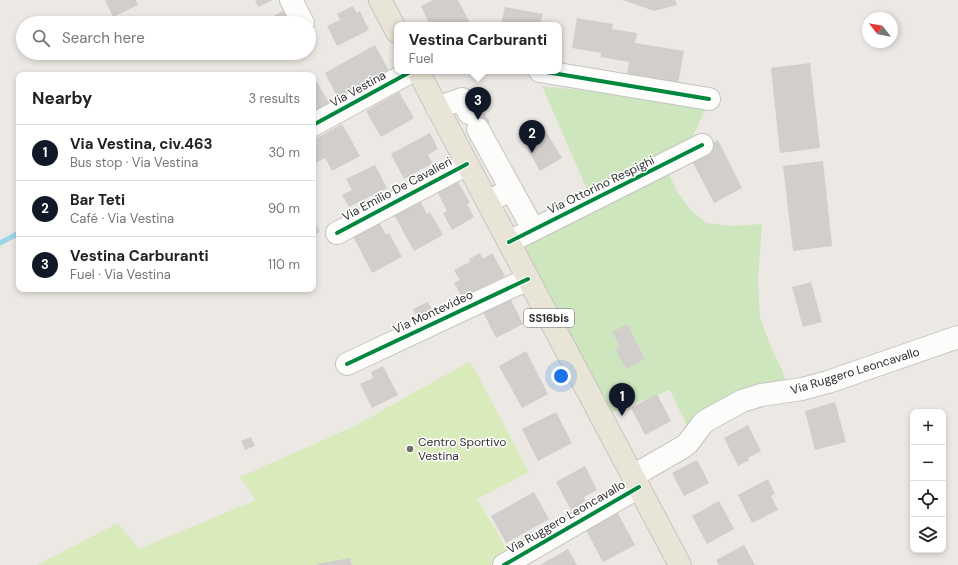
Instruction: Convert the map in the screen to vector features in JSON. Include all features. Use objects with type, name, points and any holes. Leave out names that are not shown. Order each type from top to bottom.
[{"type":"main road","points":[[380,0],[394,26]]},
{"type":"main road","name":"SS16bis","points":[[420,74],[680,565]]},
{"type":"street","points":[[291,0],[299,16]]},
{"type":"street","name":"Via Vestina","points":[[316,123],[406,74]]},
{"type":"street","points":[[558,74],[709,99]]},
{"type":"street","points":[[437,108],[462,100],[533,230]]},
{"type":"street","name":"Via Ottorino Respighi","points":[[509,242],[702,145]]},
{"type":"street","name":"Via Emilio De Cavalieri","points":[[337,233],[467,164]]},
{"type":"street","points":[[488,202],[511,189]]},
{"type":"street","name":"Via Montevideo","points":[[347,364],[528,279]]},
{"type":"street","name":"Via Ruggero Leoncavallo","points":[[504,565],[636,481],[688,443],[703,423],[742,401],[761,395],[802,389],[828,382],[958,337]]},
{"type":"green space","points":[[542,86],[629,95],[706,109],[690,141],[589,194]]},
{"type":"green space","points":[[667,169],[676,190],[690,209],[706,223],[732,226],[762,224],[758,280],[760,318],[789,390],[691,434],[670,390],[609,414],[522,244]]},
{"type":"green space","name":"Centro Sportivo Vestina","points":[[470,361],[529,472],[477,499],[517,565],[37,565],[118,523],[139,549],[256,500],[240,477],[355,426]]},
{"type":"building","points":[[105,0],[136,0],[138,5],[113,16]]},
{"type":"building","points":[[255,0],[273,0],[258,7]]},
{"type":"building","points":[[433,0],[458,0],[469,22],[429,22],[421,6]]},
{"type":"building","points":[[623,0],[675,0],[677,5],[654,11]]},
{"type":"building","points":[[353,6],[357,13],[360,11],[369,30],[337,46],[327,26],[340,20],[337,14]]},
{"type":"building","points":[[290,7],[294,16],[273,16]]},
{"type":"building","points":[[505,7],[543,14],[541,22],[502,22]]},
{"type":"building","points":[[577,18],[613,24],[612,29],[637,33],[635,43],[684,51],[678,84],[627,75],[629,62],[601,57],[601,53],[572,48]]},
{"type":"building","points":[[375,45],[389,71],[338,98],[325,73]]},
{"type":"building","points":[[810,63],[820,148],[780,153],[771,68]]},
{"type":"building","points":[[316,81],[330,104],[316,112]]},
{"type":"building","points":[[399,92],[414,118],[381,137],[366,111]]},
{"type":"building","points":[[480,106],[490,122],[473,132],[463,116]]},
{"type":"building","points":[[342,124],[360,156],[332,171],[325,158],[316,163],[316,138]]},
{"type":"building","points":[[542,125],[562,158],[540,171],[521,138]]},
{"type":"building","points":[[430,133],[438,149],[428,155],[433,163],[404,179],[391,154]]},
{"type":"building","points":[[718,140],[742,188],[714,203],[689,155]]},
{"type":"building","points":[[823,161],[832,246],[793,251],[783,166]]},
{"type":"building","points":[[375,165],[387,188],[349,207],[342,195],[352,190],[346,179]]},
{"type":"building","points":[[455,176],[470,203],[467,204],[474,217],[452,230],[443,213],[447,211],[435,187]]},
{"type":"building","points":[[419,199],[427,214],[430,212],[443,235],[414,251],[393,213]]},
{"type":"building","points":[[378,220],[386,235],[389,233],[402,257],[372,273],[352,234]]},
{"type":"building","points":[[316,225],[320,232],[316,234]]},
{"type":"building","points":[[480,253],[483,259],[492,253],[505,276],[463,299],[454,283],[460,280],[454,270],[470,262],[469,259]]},
{"type":"building","points":[[811,282],[822,322],[803,327],[792,287]]},
{"type":"building","points":[[508,294],[523,324],[496,338],[481,308]]},
{"type":"building","points":[[428,302],[433,312],[418,319],[413,309]]},
{"type":"building","points":[[627,324],[645,359],[626,369],[615,349],[620,346],[612,332]]},
{"type":"building","points":[[526,351],[548,394],[522,408],[499,366]]},
{"type":"building","points":[[383,366],[398,395],[372,408],[360,384],[373,378],[371,372]]},
{"type":"building","points":[[657,394],[671,421],[645,435],[631,408]]},
{"type":"building","points":[[835,402],[846,442],[815,450],[805,411]]},
{"type":"building","points":[[556,412],[572,443],[538,461],[522,429]]},
{"type":"building","points":[[748,425],[761,451],[748,458],[749,460],[738,466],[724,438]]},
{"type":"building","points":[[251,437],[255,446],[245,450],[241,441]]},
{"type":"building","points":[[697,460],[709,483],[684,496],[672,473]]},
{"type":"building","points":[[585,466],[597,490],[584,497],[586,501],[571,510],[556,482]]},
{"type":"building","points":[[768,479],[775,494],[771,496],[778,510],[752,523],[738,495]]},
{"type":"building","points":[[534,492],[549,519],[506,543],[491,516]]},
{"type":"building","points":[[719,501],[734,529],[707,544],[692,516]]},
{"type":"building","points":[[615,508],[635,545],[603,562],[583,525]]},
{"type":"building","points":[[744,545],[755,565],[719,565],[716,560]]},
{"type":"building","points":[[568,549],[577,565],[540,565]]},
{"type":"building","points":[[350,558],[352,565],[317,565],[317,564]]},
{"type":"waterway","points":[[0,243],[16,235]]},
{"type":"cycle path","points":[[316,123],[406,74]]},
{"type":"cycle path","points":[[558,74],[709,99]]},
{"type":"cycle path","points":[[509,242],[702,145]]},
{"type":"cycle path","points":[[337,233],[467,164]]},
{"type":"cycle path","points":[[347,364],[528,279]]},
{"type":"cycle path","points":[[504,565],[639,487]]},
{"type":"place","name":"Vestina Carburanti","points":[[478,120]]},
{"type":"place","name":"Bar Teti","points":[[532,153]]},
{"type":"place","name":"Via Vestina, civ.463","points":[[622,416]]},
{"type":"place","name":"Centro Sportivo Vestina","points":[[410,449]]}]
